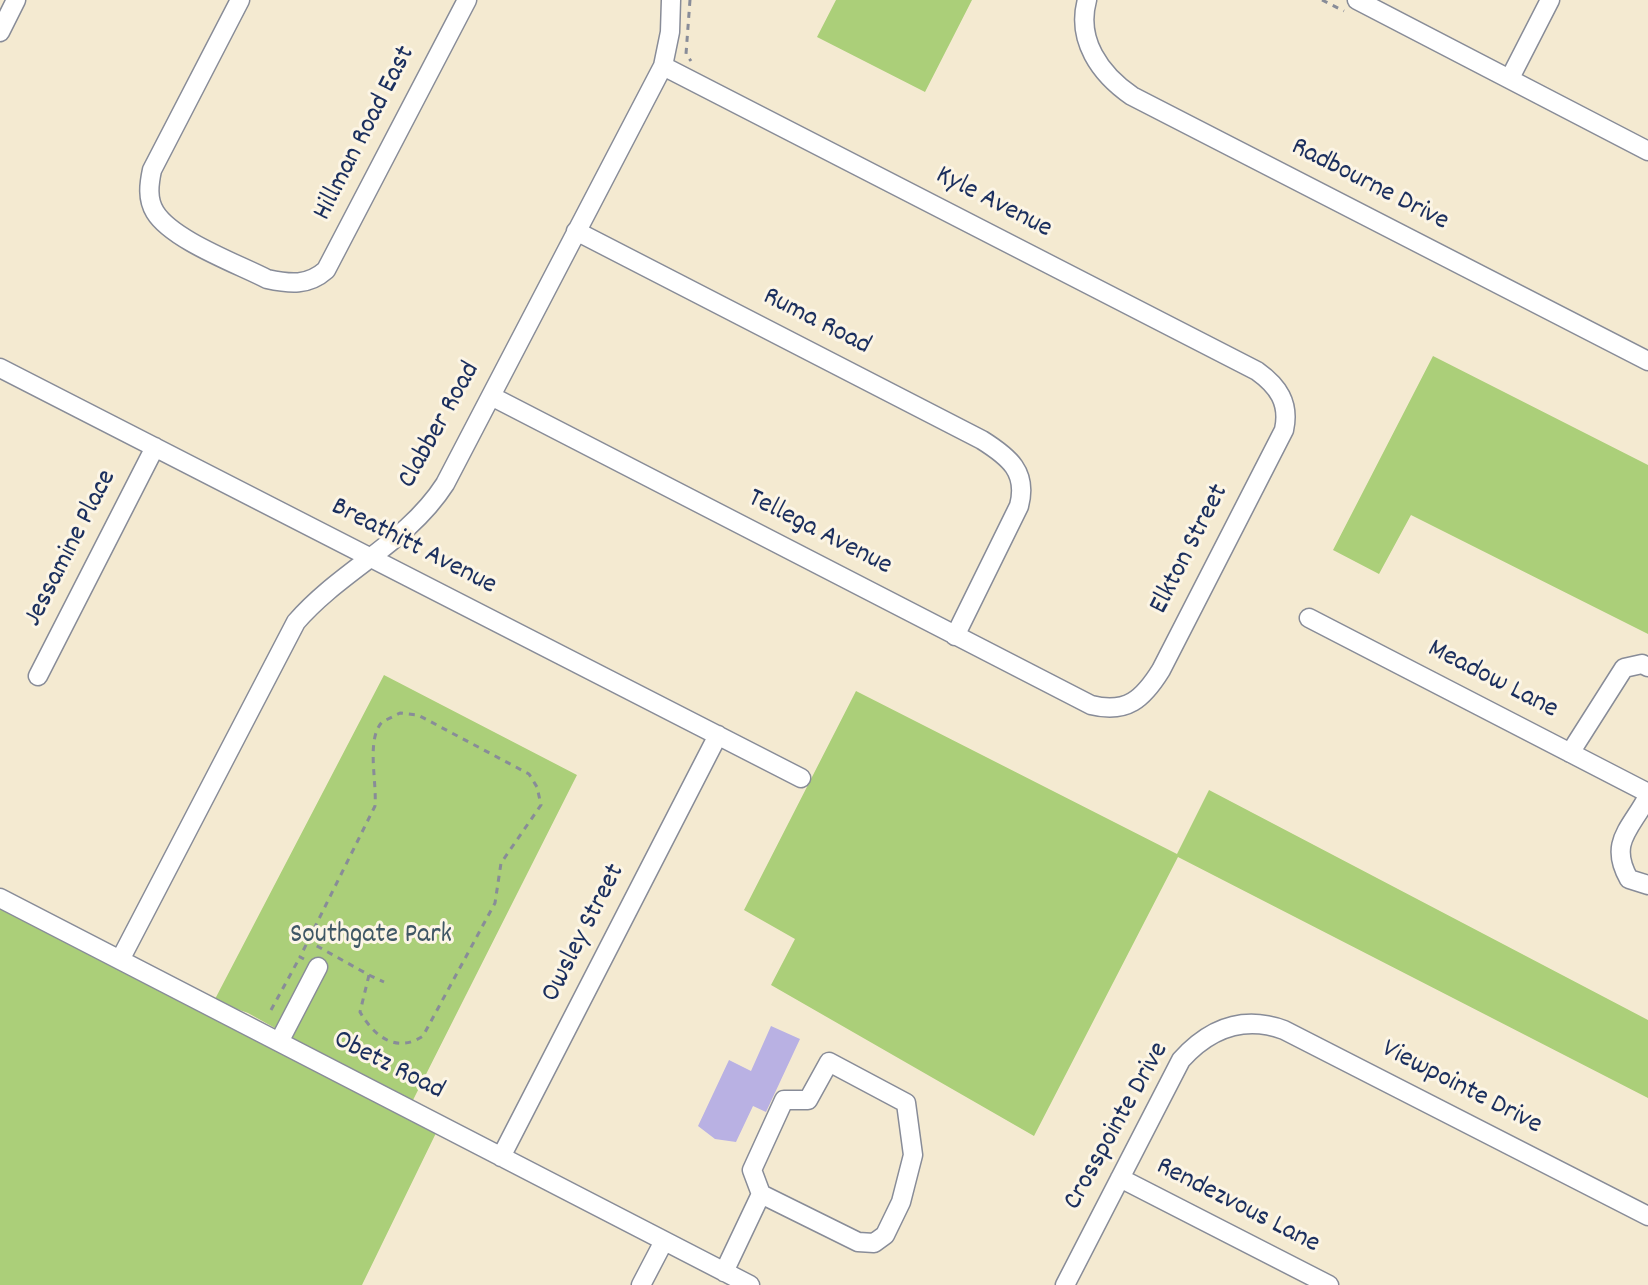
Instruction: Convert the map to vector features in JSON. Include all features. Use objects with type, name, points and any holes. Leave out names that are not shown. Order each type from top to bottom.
[{"type":"street","points":[[0,32],[16,0]]},
{"type":"street","name":"Hillman Road East","points":[[240,0],[152,170],[151,203],[169,227],[203,246],[267,279],[304,283],[316,278],[334,258],[467,0]]},
{"type":"street","name":"Clabber Road","points":[[120,960],[283,643],[316,599],[415,524],[432,504],[663,66],[670,32],[671,0]]},
{"type":"street","name":"Radbourne Drive","points":[[1087,0],[1084,20],[1086,38],[1103,71],[1132,96],[1648,361]]},
{"type":"street","points":[[1357,0],[1648,151]]},
{"type":"street","points":[[1510,78],[1550,0]]},
{"type":"street","name":"Kyle Avenue","points":[[663,66],[1257,371],[1274,385],[1285,405]]},
{"type":"street","name":"Ruma Road","points":[[576,231],[982,440],[1005,455],[1021,477],[1022,497],[955,636]]},
{"type":"street","name":"Breathitt Avenue","points":[[0,368],[801,778]]},
{"type":"street","name":"Tellega Avenue","points":[[491,396],[1091,705],[1125,707]]},
{"type":"street","name":"Elkton Street","points":[[1125,707],[1147,692],[1161,670],[1280,438],[1285,422],[1285,405]]},
{"type":"street","name":"Jessamine Place","points":[[38,676],[155,447]]},
{"type":"street","name":"Meadow Lane","points":[[1309,618],[1648,794]]},
{"type":"street","points":[[1570,753],[1624,668],[1642,664],[1648,667]]},
{"type":"street","name":"Owsley Street","points":[[501,1157],[718,735]]},
{"type":"street","points":[[1648,794],[1619,847],[1618,859],[1629,879],[1648,885]]},
{"type":"street","name":"Obetz Road","points":[[0,898],[750,1285]]},
{"type":"street","points":[[279,1042],[318,967]]},
{"type":"street","name":"Crosspointe Drive","points":[[1065,1285],[1181,1060],[1210,1034],[1245,1023]]},
{"type":"street","name":"Viewpointe Drive","points":[[1245,1023],[1284,1030],[1648,1216]]},
{"type":"street","points":[[724,1272],[761,1194],[752,1170],[784,1100],[808,1100],[829,1062],[906,1103],[913,1155],[901,1202],[885,1235],[874,1243],[858,1242],[761,1194]]},
{"type":"street","name":"Rendezvous Lane","points":[[1120,1178],[1329,1285]]},
{"type":"street","points":[[641,1285],[664,1241]]},
{"type":"path","points":[[690,0],[686,54],[689,60],[701,66]]},
{"type":"path","points":[[369,975],[360,1012],[376,1035],[397,1043],[423,1036],[495,903],[501,863],[541,805],[529,774],[410,713],[391,716],[377,727],[372,744],[377,780],[375,806],[308,941],[384,982]]},
{"type":"path","points":[[271,1010],[300,957]]},
{"type":"green space","points":[[836,0],[972,0],[925,92],[817,37]]},
{"type":"green space","points":[[1433,356],[1648,465],[1648,634],[1411,515],[1379,574],[1333,550]]},
{"type":"green space","name":"Southgate Park","points":[[384,675],[577,775],[411,1104],[248,1013],[214,1001]]},
{"type":"green space","points":[[856,691],[1177,854],[1209,790],[1648,1020],[1648,1098],[1178,857],[1034,1136],[771,985],[795,939],[744,910]]},
{"type":"green space","points":[[0,907],[437,1131],[362,1285],[0,1285]]},
{"type":"building","points":[[771,1026],[800,1039],[766,1112],[753,1106],[736,1142],[715,1139],[698,1126],[729,1060],[751,1071]]}]
